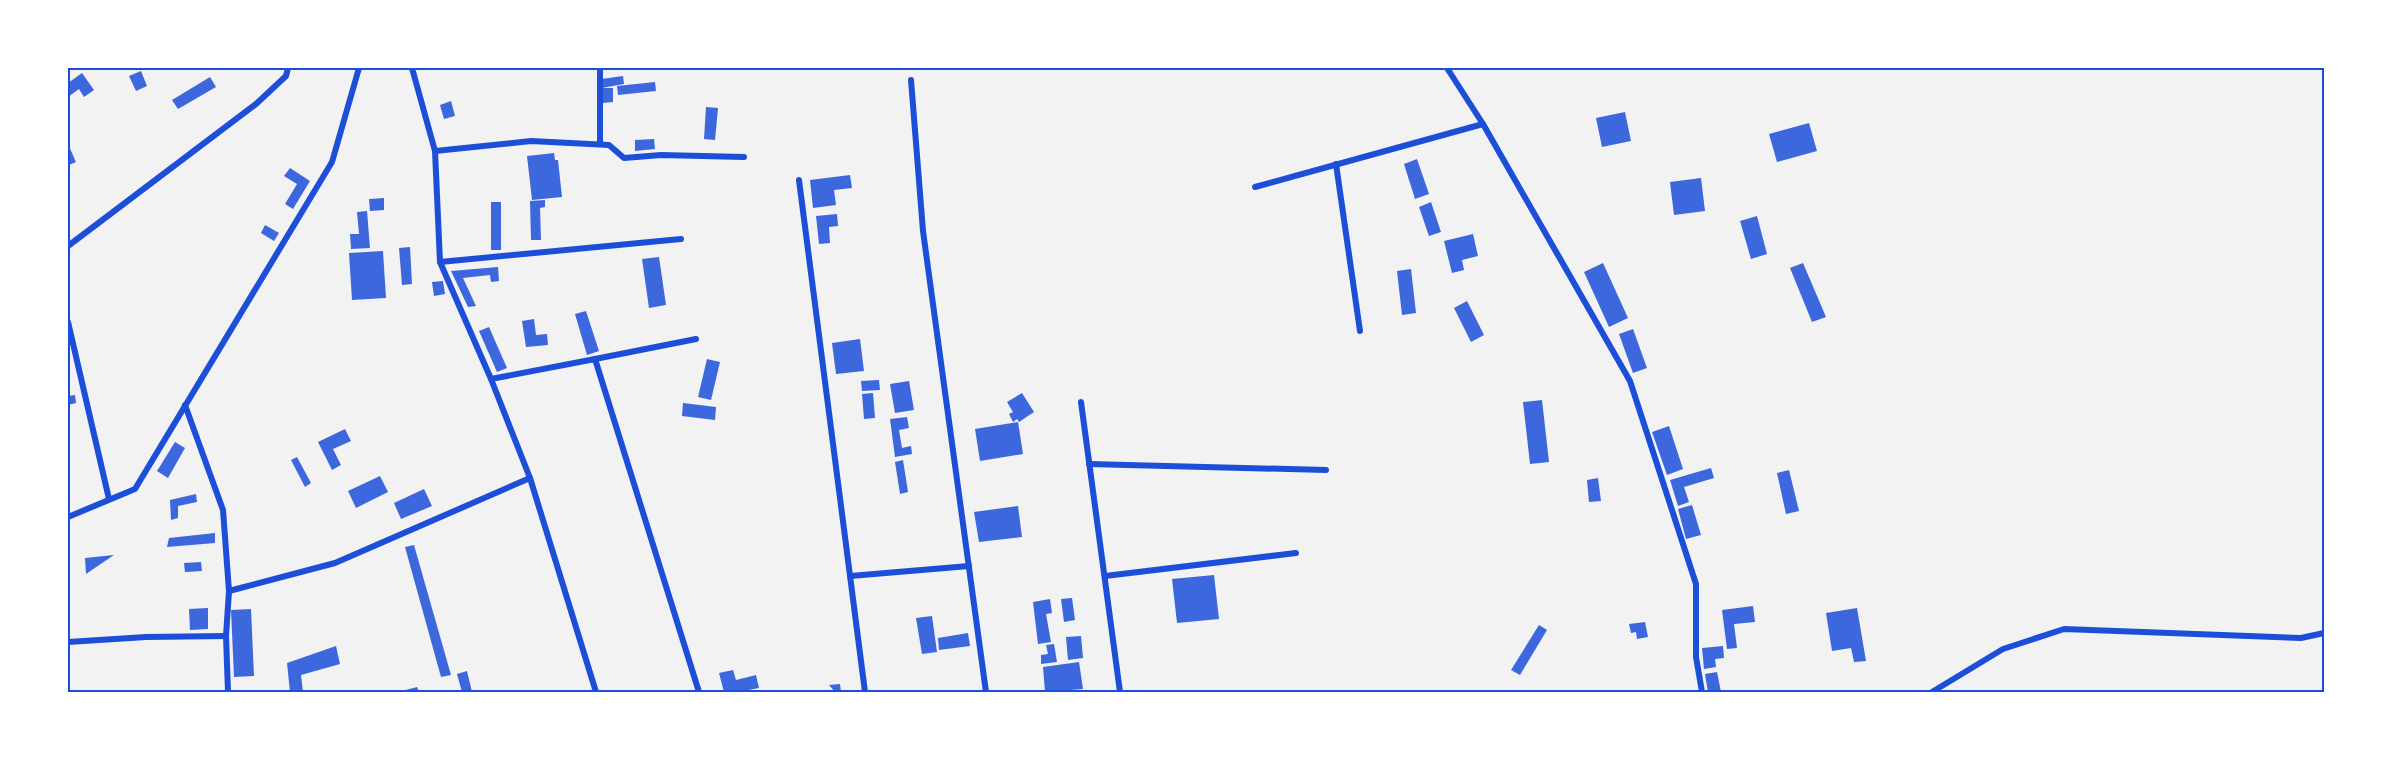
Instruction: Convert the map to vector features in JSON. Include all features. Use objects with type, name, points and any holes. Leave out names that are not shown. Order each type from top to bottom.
[{"type":"street","points":[[68,246],[256,104],[285,76],[288,68]]},
{"type":"street","points":[[68,517],[135,489],[332,162],[359,68]]},
{"type":"street","points":[[412,68],[435,151],[440,262],[491,379],[530,478],[596,693]]},
{"type":"street","points":[[600,68],[600,144]]},
{"type":"street","points":[[1447,68],[1483,124],[1630,381],[1696,584],[1696,657],[1702,693]]},
{"type":"street","points":[[911,80],[924,231],[986,693]]},
{"type":"street","points":[[1255,187],[1483,124]]},
{"type":"street","points":[[435,151],[531,141],[609,145],[624,158],[661,155],[744,157]]},
{"type":"street","points":[[1336,164],[1360,331]]},
{"type":"street","points":[[798,180],[865,693]]},
{"type":"street","points":[[440,262],[681,239]]},
{"type":"street","points":[[68,322],[109,499]]},
{"type":"street","points":[[491,379],[696,339]]},
{"type":"street","points":[[595,358],[699,693]]},
{"type":"street","points":[[1081,402],[1120,693]]},
{"type":"street","points":[[185,405],[223,510],[229,591],[226,636],[228,693]]},
{"type":"street","points":[[1089,464],[1326,470]]},
{"type":"street","points":[[229,591],[335,563],[530,478]]},
{"type":"street","points":[[1105,576],[1296,553]]},
{"type":"street","points":[[850,576],[969,566]]},
{"type":"street","points":[[1932,693],[2002,649],[2064,629],[2301,638],[2325,633]]},
{"type":"street","points":[[68,642],[146,637],[226,636]]},
{"type":"building","points":[[141,71],[147,86],[136,91],[129,76]]},
{"type":"building","points":[[82,73],[94,90],[84,97],[79,89],[68,97],[68,83]]},
{"type":"building","points":[[623,76],[624,84],[602,88],[601,79]]},
{"type":"building","points":[[210,77],[216,87],[178,109],[172,100]]},
{"type":"building","points":[[655,82],[656,91],[618,95],[617,86]]},
{"type":"building","points":[[602,88],[613,88],[613,102],[603,103]]},
{"type":"building","points":[[451,101],[455,116],[444,119],[440,105]]},
{"type":"building","points":[[706,107],[718,108],[715,140],[704,139]]},
{"type":"building","points":[[1625,112],[1631,141],[1602,147],[1596,118]]},
{"type":"building","points":[[1809,123],[1817,151],[1777,162],[1769,134]]},
{"type":"building","points":[[654,139],[655,149],[635,151],[635,140]]},
{"type":"building","points":[[68,144],[76,162],[69,165],[68,162]]},
{"type":"building","points":[[554,153],[555,160],[558,160],[562,197],[532,200],[527,156]]},
{"type":"building","points":[[1417,159],[1429,194],[1415,199],[1404,164]]},
{"type":"building","points":[[290,168],[310,181],[293,209],[285,204],[297,184],[284,176]]},
{"type":"building","points":[[850,175],[852,188],[834,190],[836,205],[813,208],[810,180]]},
{"type":"building","points":[[1701,178],[1705,211],[1674,215],[1670,182]]},
{"type":"building","points":[[384,198],[384,210],[370,211],[369,199]]},
{"type":"building","points":[[545,200],[545,207],[540,208],[541,240],[531,240],[530,201]]},
{"type":"building","points":[[491,202],[501,202],[501,250],[491,250]]},
{"type":"building","points":[[1431,202],[1441,232],[1429,236],[1419,207]]},
{"type":"building","points":[[367,211],[370,248],[351,249],[350,234],[359,234],[357,212]]},
{"type":"building","points":[[837,214],[838,226],[829,227],[830,243],[819,244],[816,216]]},
{"type":"building","points":[[1757,216],[1767,254],[1751,259],[1740,221]]},
{"type":"building","points":[[265,225],[279,233],[274,241],[261,233]]},
{"type":"building","points":[[1473,234],[1478,256],[1462,260],[1464,270],[1452,273],[1444,241]]},
{"type":"building","points":[[410,247],[412,284],[402,285],[399,248]]},
{"type":"building","points":[[383,251],[386,298],[352,300],[349,253]]},
{"type":"building","points":[[659,257],[666,305],[649,308],[642,259]]},
{"type":"building","points":[[1603,263],[1628,318],[1609,327],[1584,272]]},
{"type":"building","points":[[1803,263],[1826,317],[1812,322],[1790,268]]},
{"type":"building","points":[[498,267],[499,281],[491,282],[490,275],[463,278],[476,306],[468,307],[451,271]]},
{"type":"building","points":[[1411,269],[1416,313],[1402,315],[1397,271]]},
{"type":"building","points":[[443,281],[445,294],[434,296],[432,282]]},
{"type":"building","points":[[1467,301],[1484,335],[1471,342],[1454,308]]},
{"type":"building","points":[[586,311],[599,351],[587,355],[575,314]]},
{"type":"building","points":[[534,319],[536,335],[547,334],[548,345],[526,347],[522,321]]},
{"type":"building","points":[[489,327],[507,368],[497,372],[479,331]]},
{"type":"building","points":[[1633,329],[1647,368],[1633,373],[1619,334]]},
{"type":"building","points":[[860,339],[864,371],[836,374],[832,343]]},
{"type":"building","points":[[707,359],[720,362],[711,400],[698,397]]},
{"type":"building","points":[[879,380],[880,390],[862,391],[861,381]]},
{"type":"building","points":[[909,381],[914,410],[895,413],[890,384]]},
{"type":"building","points":[[873,393],[875,418],[864,419],[862,394]]},
{"type":"building","points":[[1022,393],[1034,412],[1019,422],[1017,419],[1013,422],[1009,414],[1013,412],[1007,402]]},
{"type":"building","points":[[75,395],[76,403],[68,405],[68,396]]},
{"type":"building","points":[[1542,400],[1549,462],[1530,464],[1523,402]]},
{"type":"building","points":[[683,403],[716,407],[715,420],[682,416]]},
{"type":"building","points":[[907,417],[909,428],[899,430],[902,448],[911,446],[912,454],[895,457],[890,419]]},
{"type":"building","points":[[1018,422],[1023,454],[980,461],[975,429]]},
{"type":"building","points":[[1669,426],[1683,469],[1667,475],[1652,432]]},
{"type":"building","points":[[345,429],[351,441],[333,449],[341,465],[332,470],[318,442]]},
{"type":"building","points":[[175,442],[185,448],[168,478],[157,471]]},
{"type":"building","points":[[297,457],[311,483],[305,487],[291,460]]},
{"type":"building","points":[[903,460],[908,492],[900,494],[895,462]]},
{"type":"building","points":[[1711,468],[1714,478],[1684,487],[1689,502],[1678,506],[1670,480]]},
{"type":"building","points":[[1789,470],[1799,511],[1786,514],[1777,473]]},
{"type":"building","points":[[380,476],[388,492],[356,508],[348,491]]},
{"type":"building","points":[[1598,478],[1601,501],[1589,502],[1587,480]]},
{"type":"building","points":[[424,489],[432,506],[401,519],[394,503]]},
{"type":"building","points":[[196,494],[197,502],[178,506],[178,518],[171,520],[170,500]]},
{"type":"building","points":[[1692,505],[1701,535],[1686,539],[1678,509]]},
{"type":"building","points":[[1018,506],[1022,537],[979,542],[974,512]]},
{"type":"building","points":[[215,533],[215,543],[167,547],[169,538]]},
{"type":"building","points":[[414,545],[451,675],[441,677],[405,547]]},
{"type":"building","points":[[114,555],[86,574],[85,558]]},
{"type":"building","points":[[201,562],[202,571],[185,572],[184,563]]},
{"type":"building","points":[[1214,575],[1219,619],[1177,623],[1172,579]]},
{"type":"building","points":[[1072,598],[1075,620],[1064,622],[1061,599]]},
{"type":"building","points":[[1050,599],[1052,613],[1046,614],[1051,642],[1038,644],[1033,602]]},
{"type":"building","points":[[1753,606],[1755,622],[1734,624],[1737,648],[1727,649],[1722,610]]},
{"type":"building","points":[[208,608],[208,629],[190,630],[189,609]]},
{"type":"building","points":[[1857,608],[1866,661],[1854,662],[1851,648],[1832,651],[1826,613]]},
{"type":"building","points":[[251,609],[254,676],[234,677],[231,610]]},
{"type":"building","points":[[932,616],[937,652],[922,654],[916,618]]},
{"type":"building","points":[[1645,622],[1648,637],[1637,639],[1636,632],[1631,633],[1629,624]]},
{"type":"building","points":[[1539,625],[1547,630],[1520,675],[1511,670]]},
{"type":"building","points":[[968,633],[970,646],[939,650],[938,638]]},
{"type":"building","points":[[1081,636],[1083,658],[1068,660],[1066,637]]},
{"type":"building","points":[[1054,644],[1057,662],[1041,664],[1041,655],[1048,654],[1046,645]]},
{"type":"building","points":[[336,646],[340,664],[301,675],[303,692],[290,692],[287,663]]},
{"type":"building","points":[[1723,646],[1724,658],[1715,659],[1716,667],[1704,669],[1702,648]]},
{"type":"building","points":[[1079,662],[1083,689],[1045,692],[1043,667]]},
{"type":"building","points":[[733,670],[736,680],[756,675],[759,688],[724,692],[719,673]]},
{"type":"building","points":[[467,671],[472,692],[462,692],[457,674]]},
{"type":"building","points":[[1717,672],[1721,692],[1708,692],[1705,674]]},
{"type":"building","points":[[840,684],[841,692],[835,692],[829,685]]},
{"type":"building","points":[[417,687],[419,692],[398,692]]}]
